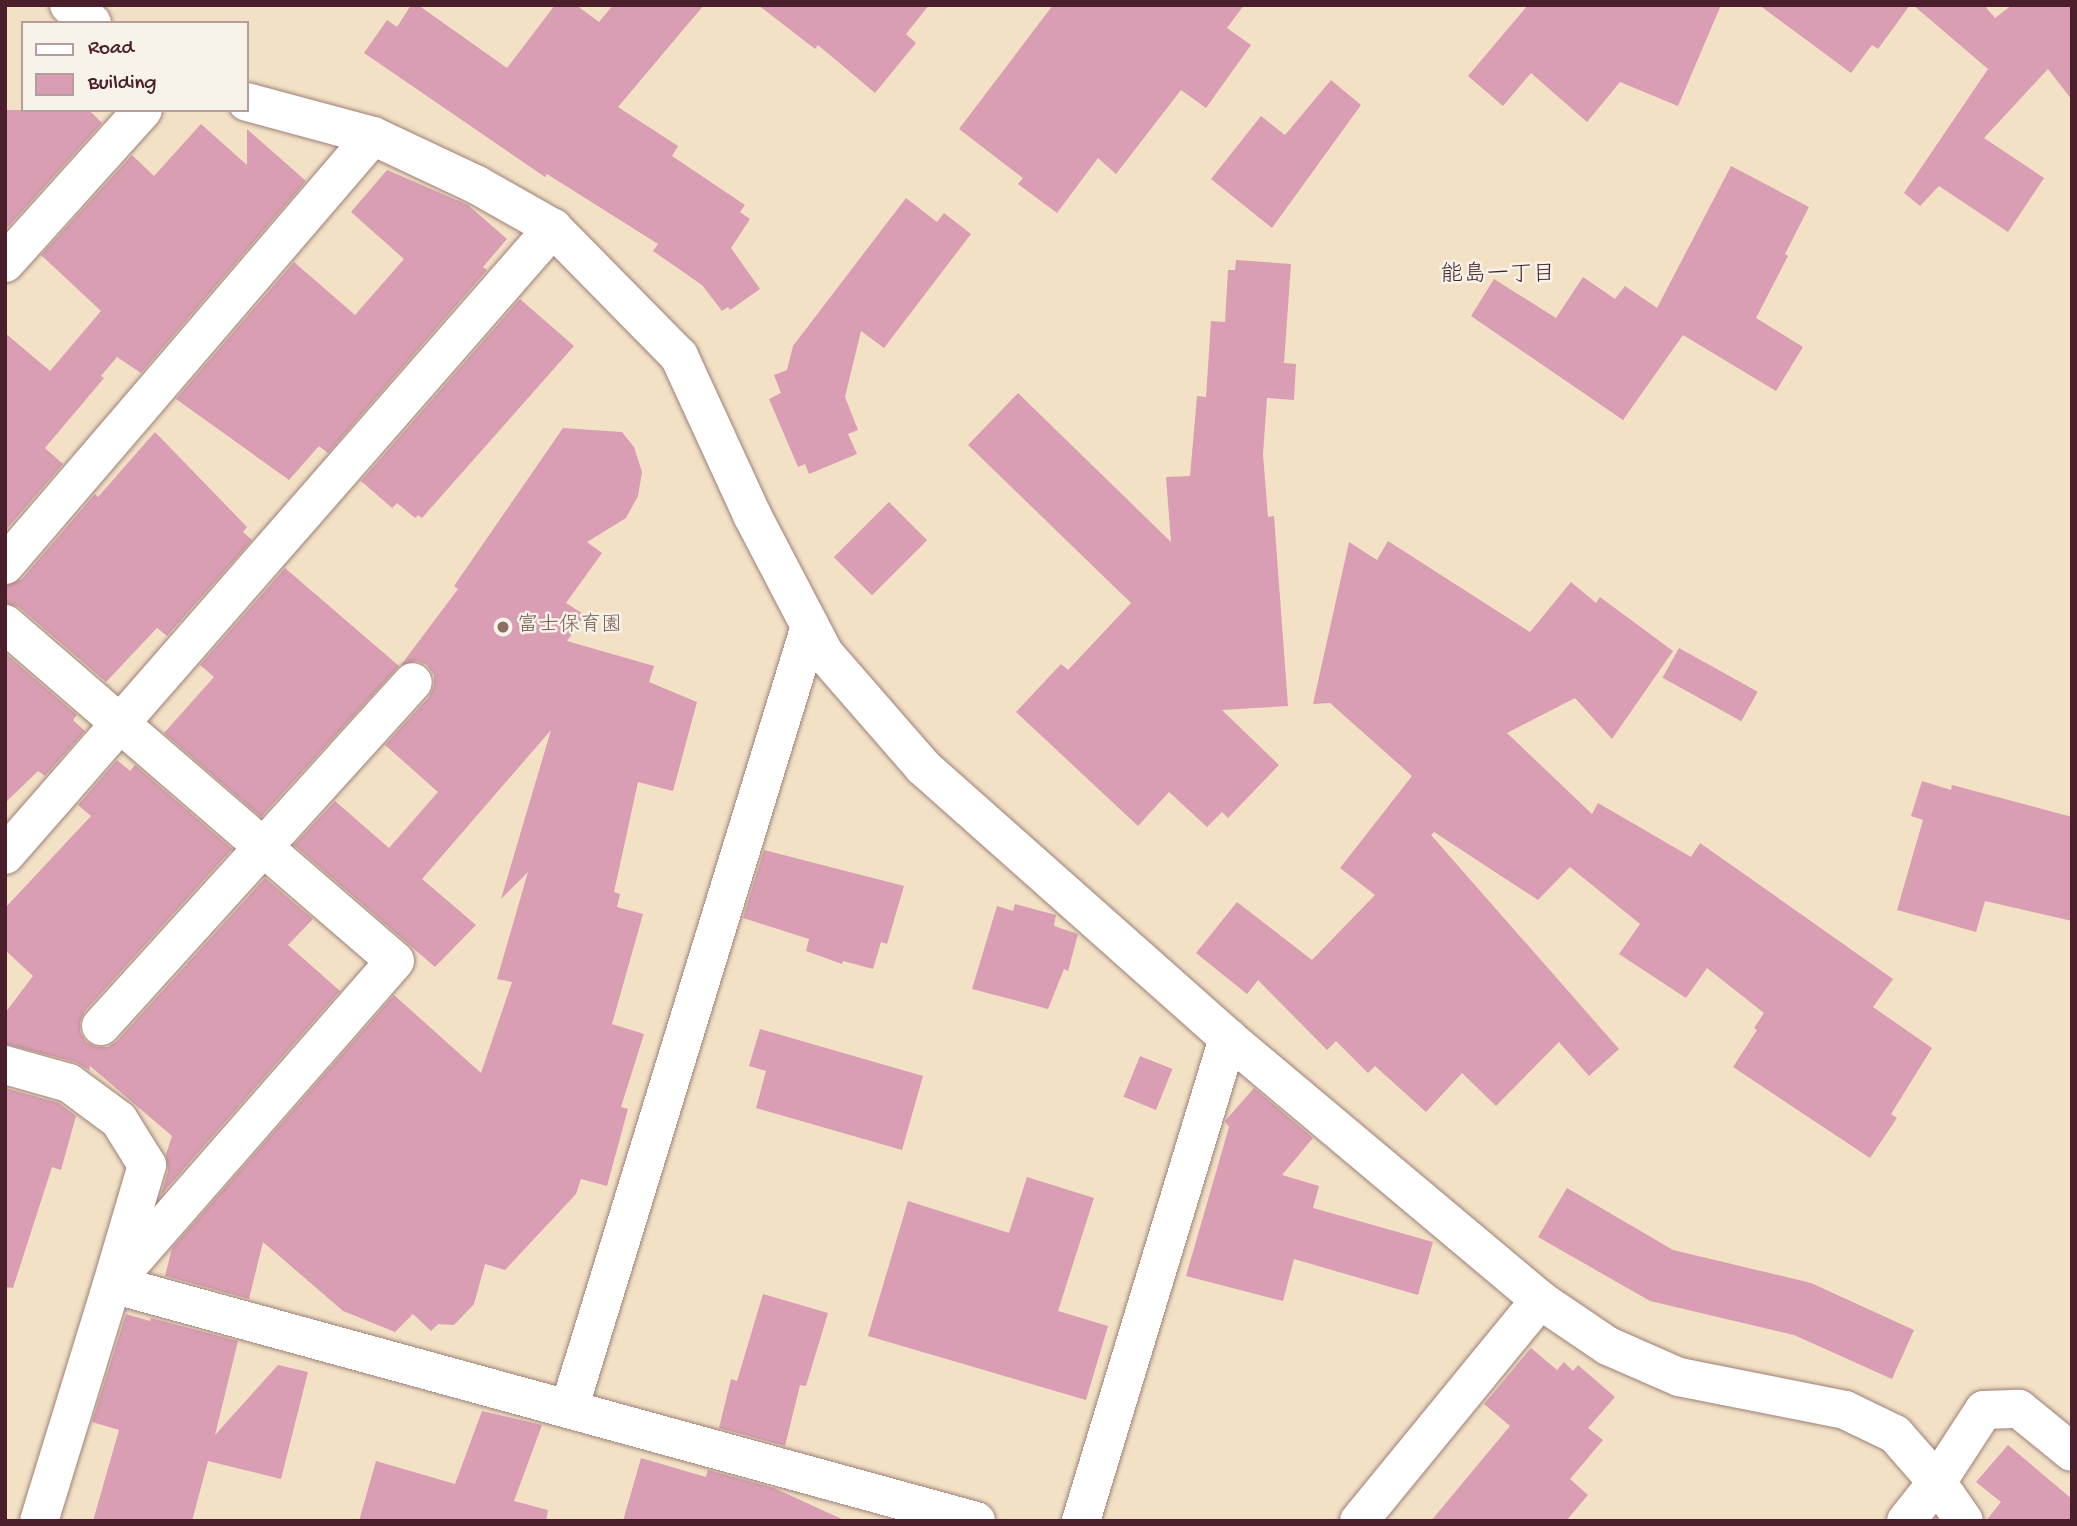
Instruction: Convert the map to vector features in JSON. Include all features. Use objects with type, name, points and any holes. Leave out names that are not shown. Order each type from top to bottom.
[{"type":"street","points":[[69,5],[89,21]]},
{"type":"street","points":[[248,102],[373,136],[477,185],[553,228],[679,356],[752,515],[824,653],[923,767],[1228,1038],[1540,1300],[1608,1346],[1679,1377],[1845,1410],[1895,1434],[1937,1482],[1964,1521]]},
{"type":"street","points":[[5,263],[141,112]]},
{"type":"street","points":[[5,565],[373,136]]},
{"type":"street","points":[[5,855],[122,725],[553,228]]},
{"type":"street","points":[[5,624],[395,961],[112,1284]]},
{"type":"street","points":[[569,1409],[810,626]]},
{"type":"street","points":[[101,1026],[413,682]]},
{"type":"street","points":[[1081,1521],[1228,1038]]},
{"type":"street","points":[[5,1065],[69,1083],[119,1120],[147,1165],[39,1521]]},
{"type":"street","points":[[112,1284],[976,1521]]},
{"type":"street","points":[[1359,1521],[1540,1300]]},
{"type":"street","points":[[1906,1521],[1937,1482],[1984,1409],[2019,1409],[2072,1452]]},
{"type":"building","points":[[411,5],[418,5],[507,68],[555,5],[576,5],[599,22],[613,5],[704,5],[618,107],[678,146],[672,156],[745,205],[740,212],[750,219],[731,248],[760,289],[730,310],[728,307],[722,311],[702,285],[653,251],[658,244],[547,174],[545,177],[364,53],[387,20],[397,27]]},
{"type":"building","points":[[758,5],[929,5],[906,34],[916,43],[875,93],[818,45],[815,49]]},
{"type":"building","points":[[1053,5],[1244,5],[1227,28],[1251,45],[1206,108],[1181,90],[1116,174],[1098,158],[1057,213],[1018,184],[1023,178],[959,129]]},
{"type":"building","points":[[1528,5],[1721,5],[1678,106],[1620,82],[1587,122],[1531,73],[1503,106],[1468,76]]},
{"type":"building","points":[[1759,5],[1910,5],[1878,49],[1872,45],[1851,73]]},
{"type":"building","points":[[1913,5],[1984,5],[1995,18],[2012,5],[2072,5],[2072,100],[2048,69],[1984,138],[2044,178],[2008,232],[1939,186],[1920,206],[1904,193],[1988,69]]},
{"type":"building","points":[[1331,80],[1361,105],[1272,228],[1211,179],[1261,116],[1285,135]]},
{"type":"building","points":[[5,110],[91,112],[102,123],[8,227],[5,225]]},
{"type":"building","points":[[201,124],[247,165],[247,129],[306,181],[141,373],[117,357],[101,376],[104,378],[45,448],[63,464],[5,531],[5,333],[50,371],[101,311],[41,255],[132,155],[154,176]]},
{"type":"building","points":[[1731,166],[1809,207],[1785,254],[1788,256],[1756,318],[1803,347],[1776,391],[1683,335],[1623,420],[1471,316],[1494,279],[1556,318],[1583,277],[1615,299],[1625,286],[1657,308]]},
{"type":"building","points":[[387,170],[468,205],[507,239],[483,267],[487,270],[328,453],[319,446],[289,480],[176,399],[294,262],[355,315],[404,259],[351,212]]},
{"type":"building","points":[[906,198],[937,222],[944,213],[971,234],[884,348],[861,331],[845,397],[858,430],[848,434],[857,454],[809,474],[805,464],[798,467],[769,399],[781,393],[774,375],[787,370],[793,346]]},
{"type":"building","points":[[1236,260],[1291,264],[1284,363],[1296,364],[1294,400],[1267,398],[1263,454],[1268,517],[1274,516],[1288,706],[1222,710],[1279,765],[1228,818],[1222,812],[1207,827],[1169,792],[1138,826],[1016,712],[1061,664],[1068,670],[1131,603],[968,445],[1018,393],[1171,542],[1166,477],[1190,476],[1197,396],[1206,397],[1211,321],[1225,322],[1228,270],[1235,270]]},
{"type":"building","points":[[520,299],[574,346],[422,518],[418,515],[415,518],[397,503],[392,508],[361,481]]},
{"type":"building","points":[[563,428],[622,432],[634,447],[642,472],[638,496],[626,518],[587,542],[602,553],[566,603],[585,615],[567,641],[654,666],[649,682],[697,702],[673,791],[638,782],[614,892],[620,894],[617,907],[643,914],[612,1024],[644,1034],[621,1107],[628,1109],[607,1186],[581,1179],[576,1194],[505,1270],[485,1264],[474,1304],[454,1325],[438,1324],[431,1331],[413,1314],[395,1332],[343,1311],[263,1242],[249,1299],[165,1276],[172,1248],[394,995],[481,1073],[512,982],[497,979],[528,872],[501,899],[551,730],[422,879],[476,925],[435,967],[294,845],[335,801],[389,848],[438,792],[385,745],[429,697],[434,686],[434,675],[427,665],[417,661],[401,665],[458,589],[454,586]]},
{"type":"building","points":[[155,432],[247,527],[243,532],[252,540],[167,636],[157,628],[106,682],[19,607],[5,603],[5,586],[22,579],[95,494],[98,497]]},
{"type":"building","points":[[889,502],[927,540],[872,595],[834,557]]},
{"type":"building","points":[[1388,541],[1530,632],[1571,582],[1596,603],[1600,597],[1673,651],[1612,739],[1575,698],[1507,733],[1592,814],[1598,803],[1691,857],[1700,843],[1893,979],[1873,1007],[1932,1048],[1891,1114],[1897,1118],[1870,1158],[1733,1067],[1757,1030],[1754,1028],[1764,1013],[1707,968],[1686,998],[1619,954],[1640,924],[1570,867],[1538,900],[1434,832],[1431,835],[1619,1049],[1589,1076],[1559,1042],[1496,1106],[1462,1073],[1426,1112],[1375,1066],[1368,1073],[1336,1041],[1327,1050],[1258,980],[1247,994],[1196,953],[1237,902],[1312,960],[1375,895],[1340,868],[1412,776],[1330,703],[1313,704],[1349,542],[1377,560]]},
{"type":"building","points":[[285,568],[399,666],[261,817],[164,733],[214,677],[200,665]]},
{"type":"building","points":[[1679,648],[1758,692],[1741,721],[1663,678]]},
{"type":"building","points":[[5,653],[77,715],[73,720],[85,731],[45,776],[38,771],[5,803]]},
{"type":"building","points":[[117,760],[130,771],[135,765],[232,849],[85,1011],[80,1022],[80,1032],[86,1042],[97,1047],[108,1047],[117,1041],[265,878],[313,919],[288,945],[340,991],[161,1195],[168,1171],[166,1154],[172,1136],[90,1066],[89,1070],[75,1062],[5,1044],[5,1013],[33,976],[5,950],[5,908],[91,816],[78,805]]},
{"type":"building","points":[[1922,781],[1951,790],[1952,785],[2072,817],[2072,921],[1985,901],[1976,932],[1897,910],[1923,820],[1911,816]]},
{"type":"building","points":[[764,850],[904,886],[887,944],[881,942],[873,969],[843,961],[842,964],[806,951],[809,939],[743,918]]},
{"type":"building","points":[[1015,904],[1056,915],[1054,926],[1078,934],[1068,971],[1064,969],[1048,1009],[972,989],[997,906],[1013,911]]},
{"type":"building","points":[[760,1029],[923,1076],[902,1150],[756,1108],[766,1071],[749,1066]]},
{"type":"building","points":[[1140,1056],[1172,1069],[1156,1110],[1124,1097]]},
{"type":"building","points":[[5,1088],[59,1103],[76,1116],[61,1170],[52,1167],[13,1288],[5,1287]]},
{"type":"building","points":[[1254,1088],[1313,1138],[1282,1175],[1319,1186],[1313,1208],[1433,1242],[1418,1295],[1294,1259],[1283,1301],[1186,1276],[1229,1127],[1225,1121]]},
{"type":"building","points":[[1027,1177],[1094,1198],[1058,1311],[1108,1326],[1086,1400],[868,1336],[908,1201],[1009,1233]]},
{"type":"building","points":[[1567,1188],[1673,1250],[1811,1283],[1914,1330],[1892,1379],[1794,1335],[1650,1301],[1538,1237]]},
{"type":"building","points":[[763,1294],[828,1313],[806,1386],[800,1385],[785,1446],[719,1428],[731,1379],[737,1381]]},
{"type":"building","points":[[126,1314],[238,1341],[215,1435],[278,1365],[308,1372],[281,1479],[208,1461],[192,1521],[93,1521],[119,1430],[92,1422]]},
{"type":"building","points":[[1531,1348],[1557,1370],[1564,1362],[1573,1371],[1578,1365],[1615,1397],[1588,1428],[1603,1440],[1570,1479],[1588,1495],[1566,1521],[1431,1521],[1510,1426],[1484,1404]]},
{"type":"building","points":[[482,1411],[542,1425],[514,1501],[548,1510],[546,1521],[359,1521],[376,1461],[455,1484]]},
{"type":"building","points":[[2008,1445],[2072,1499],[2072,1521],[1986,1521],[2001,1502],[1976,1482]]},
{"type":"building","points":[[641,1458],[706,1477],[708,1470],[774,1488],[846,1521],[623,1521]]},
{"type":"place","name":"富士保育園","points":[[503,627]]},
{"type":"district","name":"能島一丁目","points":[[1498,276]]}]
